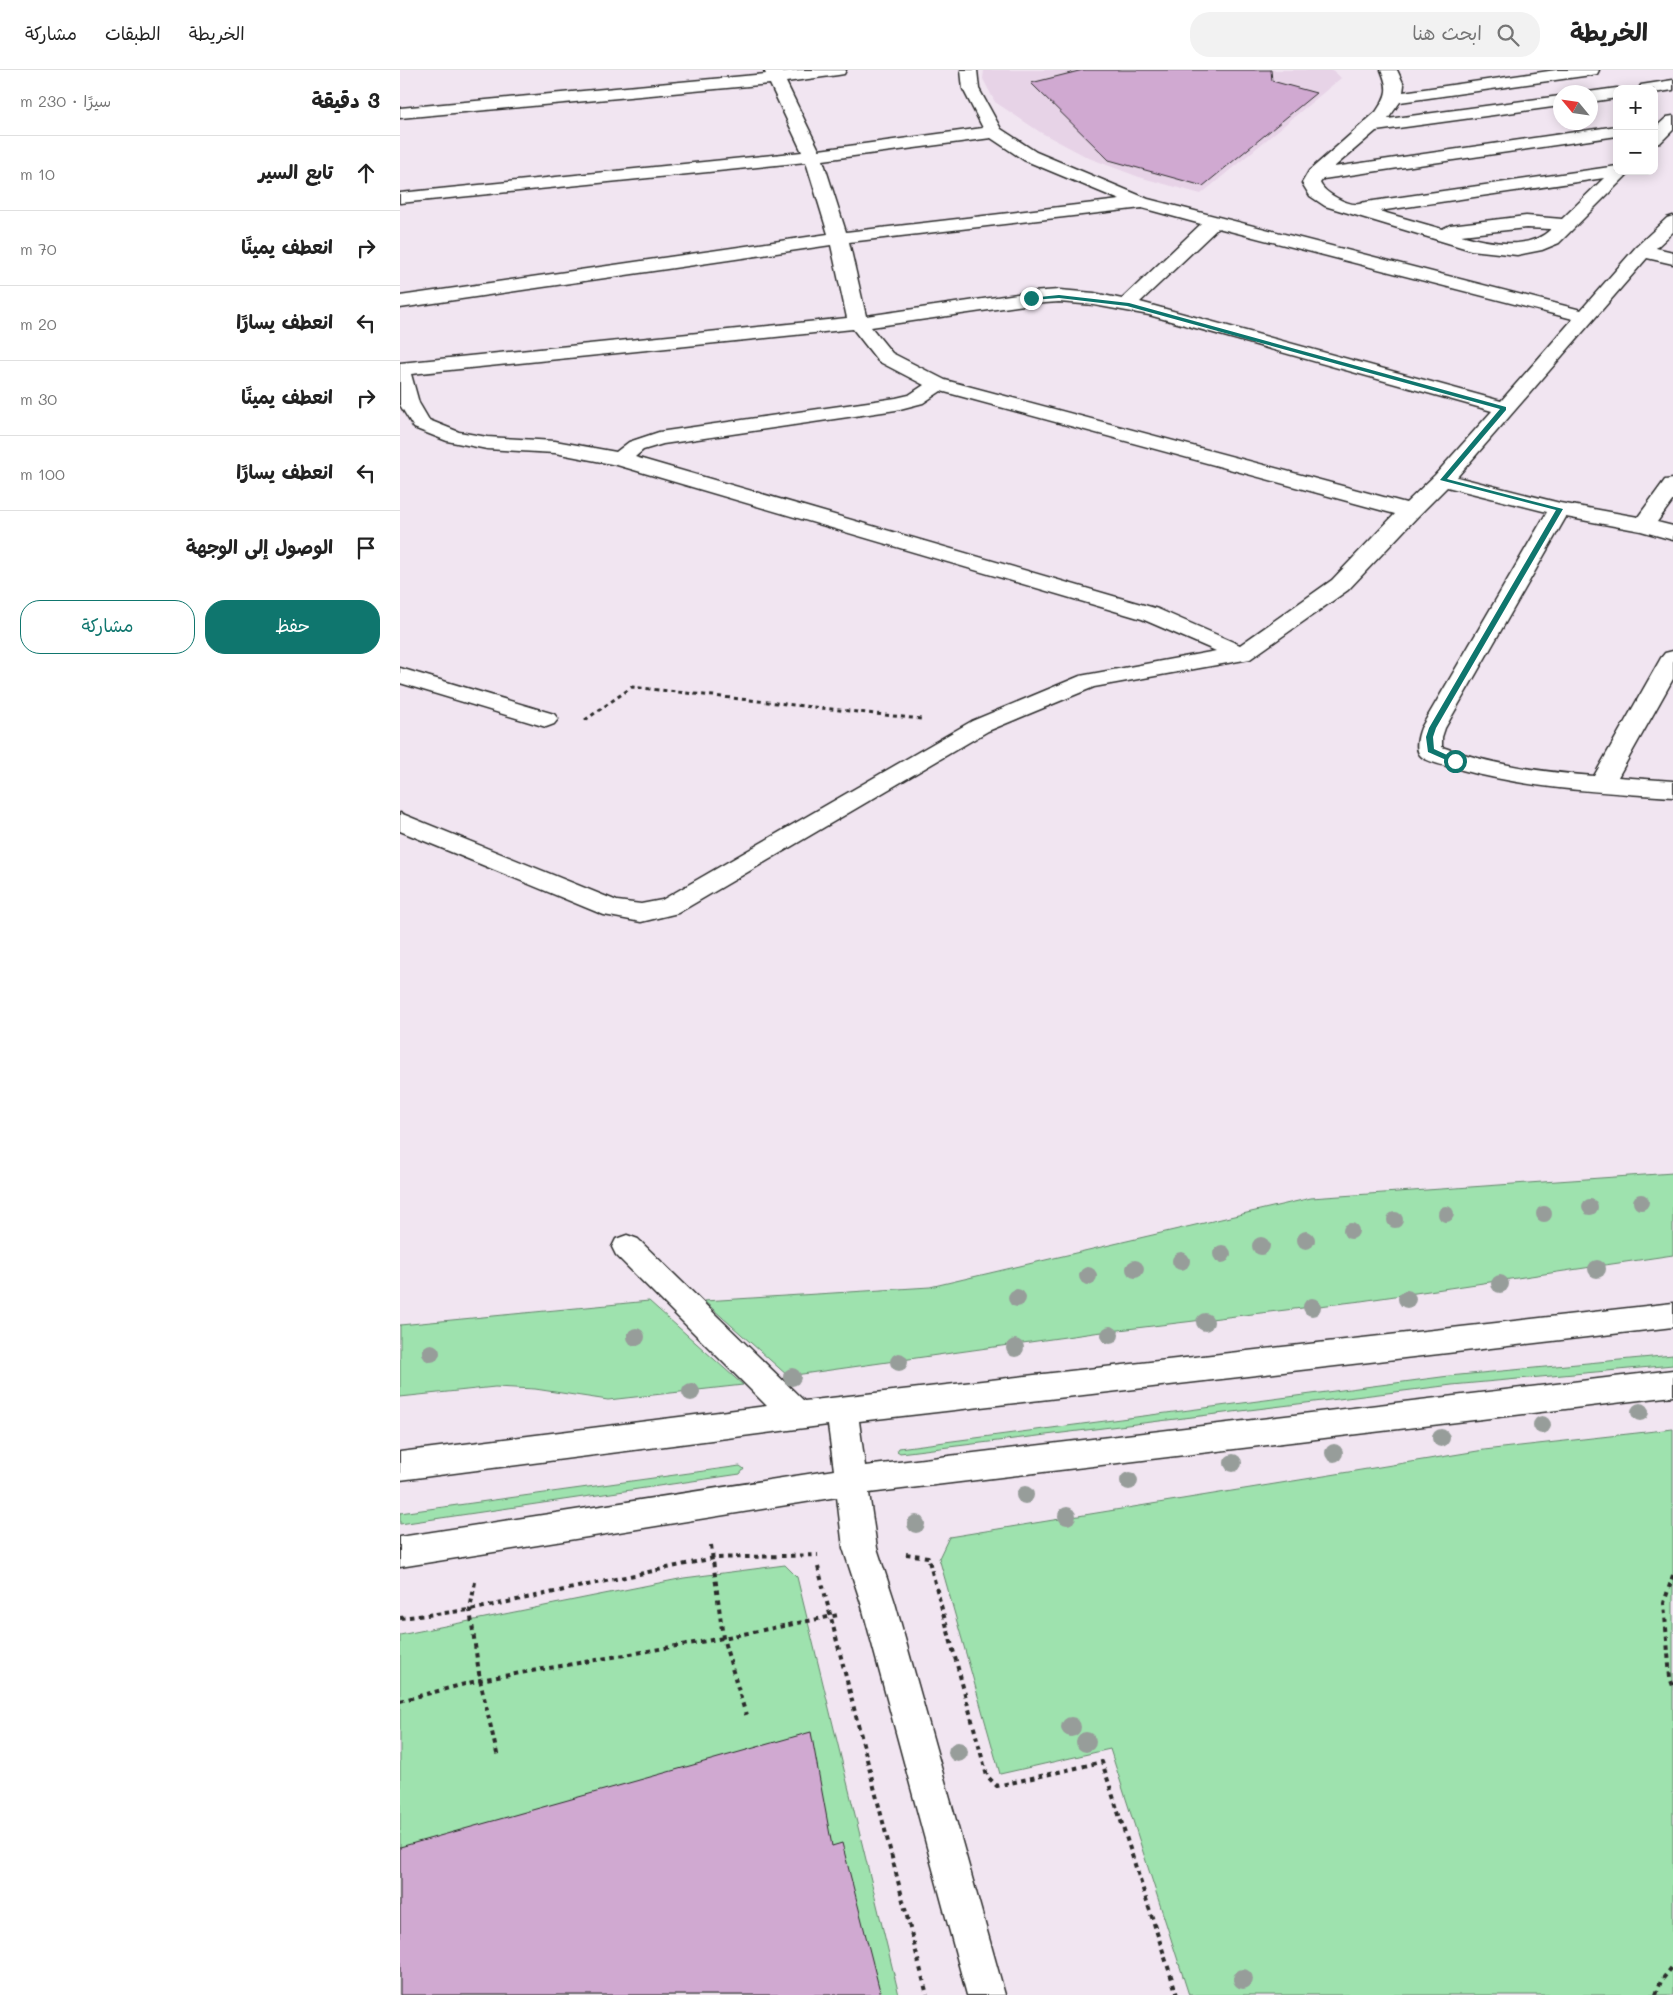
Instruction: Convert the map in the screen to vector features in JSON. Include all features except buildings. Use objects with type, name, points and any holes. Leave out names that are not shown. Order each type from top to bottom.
[{"type":"street","points":[[400,113],[774,74],[838,70]]},
{"type":"street","points":[[969,70],[972,89],[994,132],[1030,156],[1142,204],[1586,317]]},
{"type":"street","points":[[1395,98],[1591,70]]},
{"type":"street","points":[[1396,72],[1395,98],[1370,128],[1315,175],[1311,183],[1320,197],[1331,202],[1478,246],[1517,249],[1544,243],[1552,239],[1616,175]]},
{"type":"street","points":[[774,74],[813,156],[839,238],[858,323],[885,357],[938,384],[1410,511]]},
{"type":"street","points":[[1658,87],[1673,85]]},
{"type":"street","points":[[1598,96],[1613,94]]},
{"type":"street","points":[[1370,128],[1553,102]]},
{"type":"street","points":[[1658,134],[1666,123]]},
{"type":"street","points":[[400,198],[813,156],[994,132]]},
{"type":"street","points":[[1315,175],[1613,132]]},
{"type":"street","points":[[1354,209],[1613,172]]},
{"type":"street","points":[[400,302],[839,238],[1142,204]]},
{"type":"street","points":[[1127,304],[1214,222]]},
{"type":"street","points":[[1432,231],[1464,230],[1526,222],[1567,225]]},
{"type":"street","points":[[400,821],[612,909],[641,913],[669,907],[980,726],[1088,681],[1242,654],[1340,585],[1410,511],[1443,480],[1643,251],[1673,222]]},
{"type":"street","points":[[1643,251],[1673,258]]},
{"type":"street","points":[[1242,654],[1150,614],[620,460],[555,447],[487,443],[454,437],[421,424],[409,403],[400,370],[858,323],[1031,298],[1059,296],[1127,304],[1504,408]]},
{"type":"street","points":[[620,460],[636,446],[659,438],[896,404],[916,399],[938,384]]},
{"type":"street","points":[[1443,480],[1560,509],[1644,525],[1673,533]]},
{"type":"street","points":[[1644,525],[1673,485]]},
{"type":"street","points":[[1560,509],[1437,721],[1430,737],[1430,751],[1480,769],[1532,777],[1602,784],[1673,788]]},
{"type":"street","points":[[1602,784],[1673,658]]},
{"type":"street","points":[[400,675],[546,719]]},
{"type":"street","points":[[626,1247],[797,1415]]},
{"type":"street","points":[[400,1466],[797,1415],[1673,1315]]},
{"type":"street","points":[[400,1552],[852,1481],[1673,1382]]},
{"type":"street","points":[[842,1410],[860,1548],[878,1603],[986,1995]]},
{"type":"path","points":[[546,719],[572,729],[632,687],[980,726]]},
{"type":"path","points":[[703,1505],[714,1558],[723,1638],[746,1715]]},
{"type":"path","points":[[482,1539],[470,1610],[480,1680],[498,1758]]},
{"type":"path","points":[[400,1618],[470,1610],[714,1558],[816,1555],[860,1548],[928,1557],[986,1776],[997,1786],[1102,1762],[1178,1995]]},
{"type":"path","points":[[816,1555],[927,1995]]},
{"type":"path","points":[[1673,1575],[1664,1603],[1670,1678],[1673,1686]]},
{"type":"path","points":[[400,1701],[480,1680],[832,1617],[878,1603]]},
{"type":"path","points":[[1656,1995],[1661,1981],[1673,1966]]},
{"type":"shaded area","points":[[984,70],[1333,70],[1341,78],[1201,194],[1139,177],[1089,158],[1040,132],[995,102],[983,79]]},
{"type":"green space","points":[[1673,1173],[1673,1255],[1361,1301],[1094,1333],[788,1376],[704,1301],[930,1287],[1311,1198]]},
{"type":"green space","points":[[649,1301],[743,1385],[608,1400],[535,1389],[495,1387],[400,1397],[400,1325]]},
{"type":"green space","points":[[1673,1355],[1673,1365],[1452,1385],[900,1453],[897,1451],[899,1448],[1449,1376]]},
{"type":"green space","points":[[1673,1429],[1673,1995],[1189,1995],[1110,1749],[1000,1774],[939,1558],[949,1537],[1484,1450]]},
{"type":"green space","points":[[740,1466],[744,1469],[740,1474],[400,1524],[400,1513]]},
{"type":"green space","points":[[785,1565],[797,1577],[899,1995],[400,1995],[400,1635],[684,1578]]},
{"type":"route","points":[[1031,298],[1059,296],[1127,304],[1504,408],[1443,480],[1560,509],[1433,728],[1430,737],[1430,751],[1455,761]]}]
